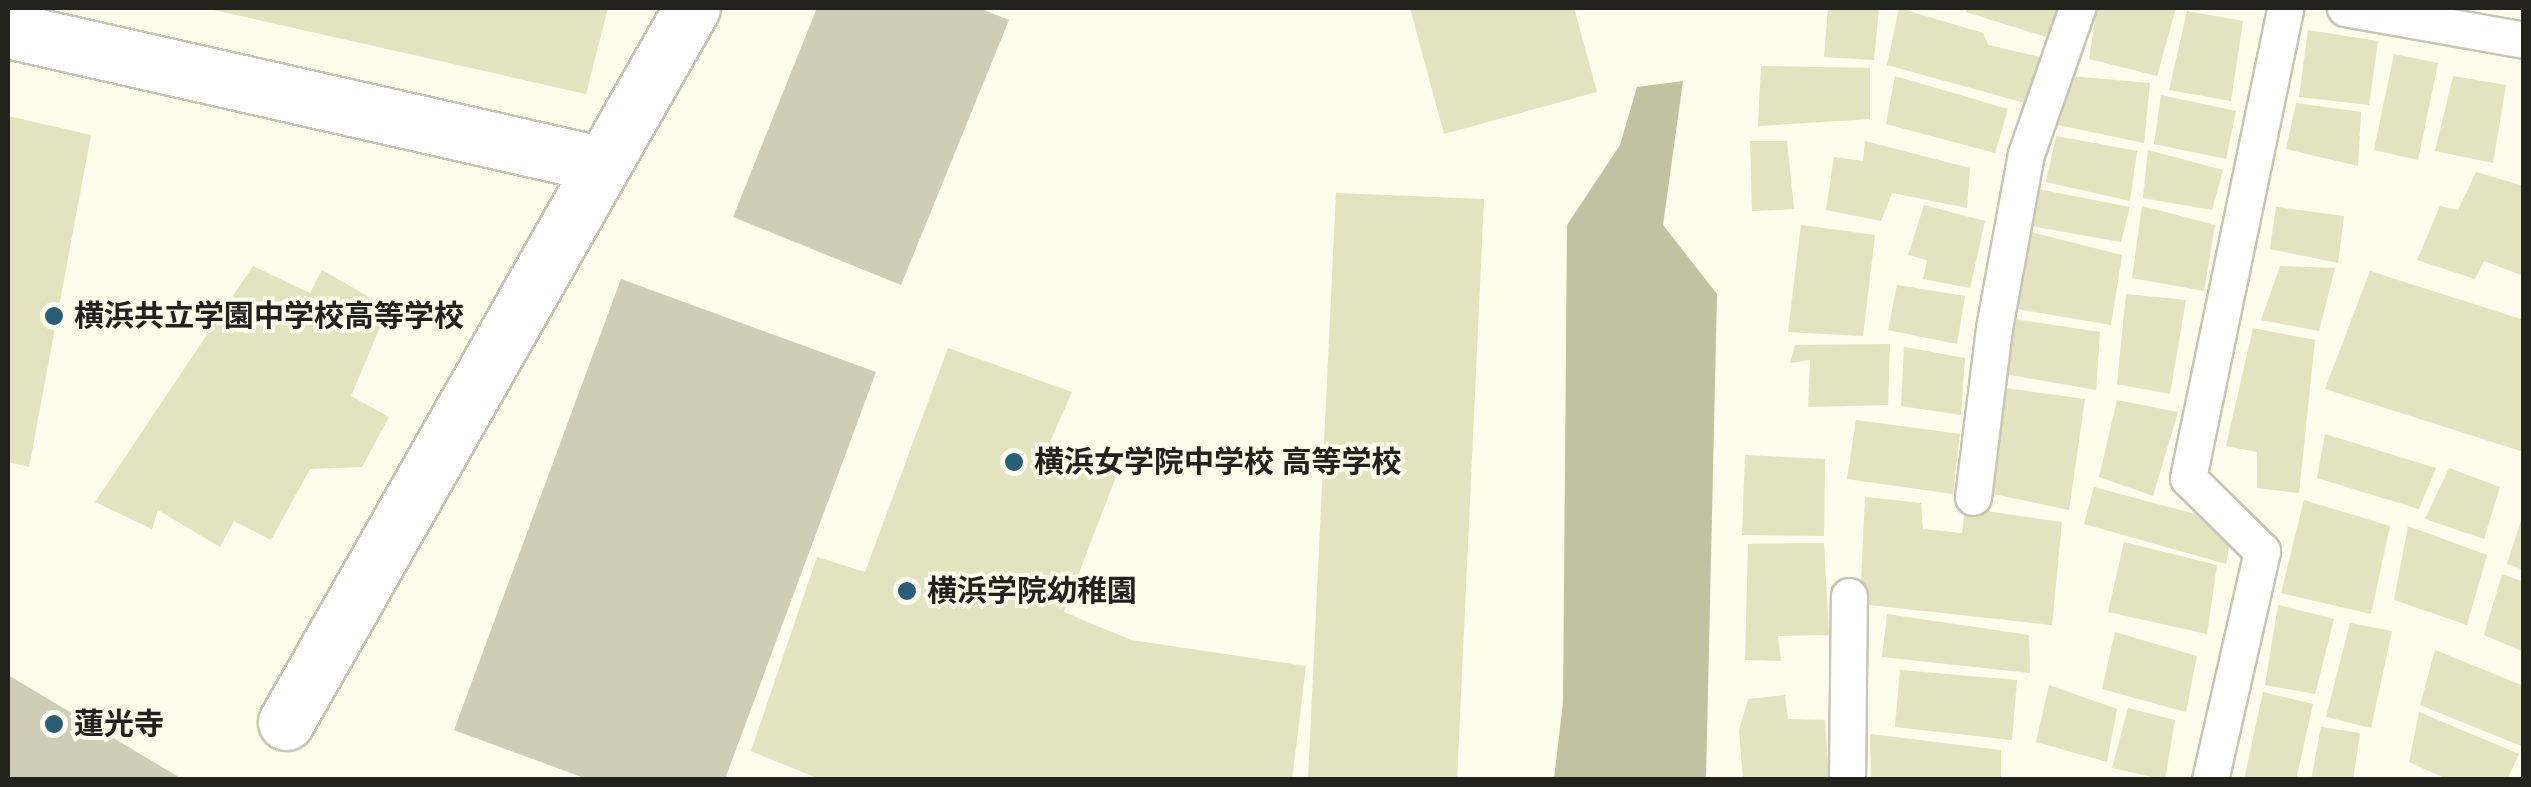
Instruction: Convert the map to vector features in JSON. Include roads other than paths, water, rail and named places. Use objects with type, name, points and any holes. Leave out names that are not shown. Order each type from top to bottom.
[{"type":"street","points":[[286,722],[599,164],[692,8]]},
{"type":"street","points":[[8,30],[599,164]]},
{"type":"lane","points":[[1972,497],[1994,328],[2026,154],[2077,8]]},
{"type":"lane","points":[[2210,780],[2262,550],[2188,478],[2285,8]]},
{"type":"lane","points":[[2345,8],[2524,40]]},
{"type":"lane","points":[[1847,780],[1848,596]]},
{"type":"place","name":"横浜共立学園中学校高等学校","points":[[54,316]]},
{"type":"place","name":"横浜女学院中学校 高等学校","points":[[1014,462]]},
{"type":"place","name":"横浜学院幼稚園","points":[[907,591]]},
{"type":"place","name":"蓮光寺","points":[[54,724]]}]
